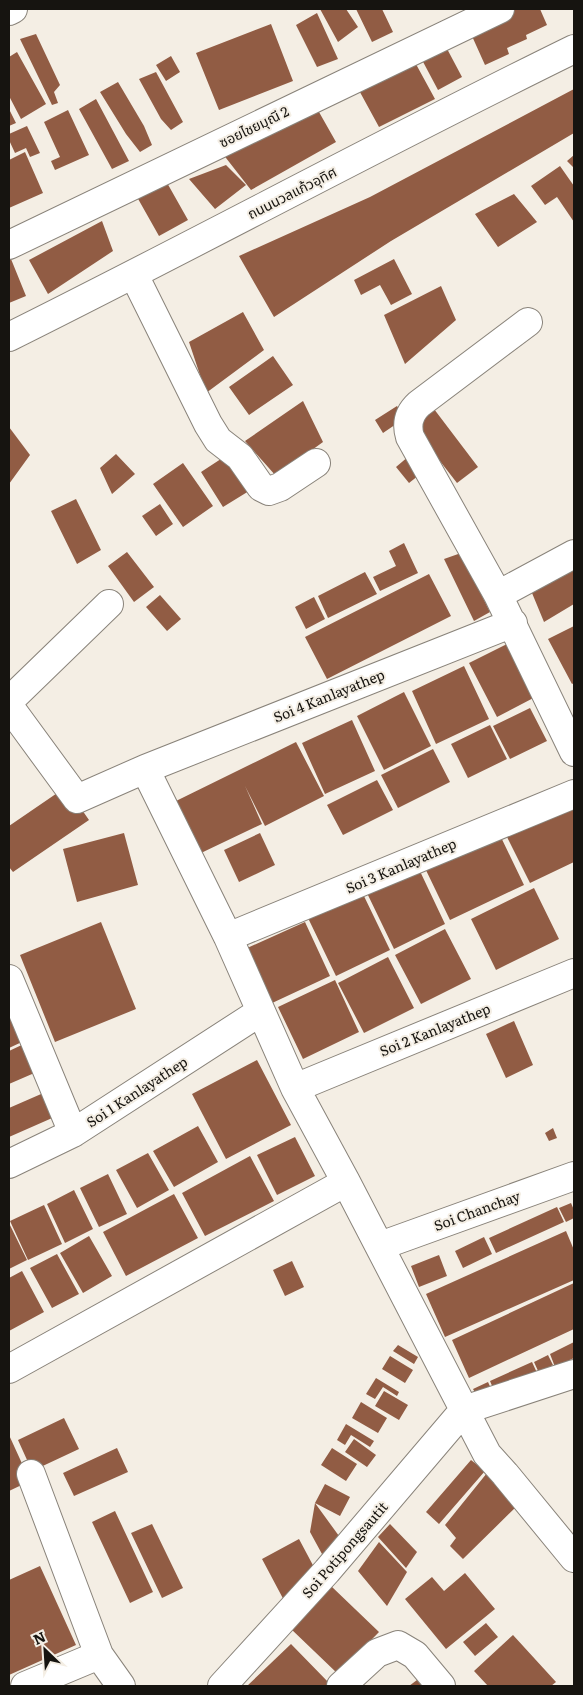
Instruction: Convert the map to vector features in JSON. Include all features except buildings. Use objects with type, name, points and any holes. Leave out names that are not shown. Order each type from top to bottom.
[{"type":"street","points":[[9,11],[13,9]]},
{"type":"street","name":"ซอยไชยมุณี 2","points":[[9,245],[500,9]]},
{"type":"street","name":"ถนนนวลแก้วอุทิศ","points":[[9,337],[134,275],[574,49]]},
{"type":"street","points":[[134,275],[208,424],[218,440],[240,457],[261,487],[269,491],[280,487],[316,463]]},
{"type":"street","points":[[528,322],[419,404],[414,409],[407,427],[410,437],[513,623],[574,752]]},
{"type":"street","points":[[498,595],[574,554]]},
{"type":"street","points":[[9,701],[109,604]]},
{"type":"street","name":"Soi 4 Kanlayathep","points":[[9,706],[77,799],[145,769],[513,623]]},
{"type":"street","points":[[145,769],[228,937],[295,1088],[380,1246],[487,1454],[512,1481],[574,1558]]},
{"type":"street","name":"Soi 3 Kanlayathep","points":[[228,937],[574,794]]},
{"type":"street","name":"Soi 2 Kanlayathep","points":[[295,1088],[574,973]]},
{"type":"street","points":[[9,979],[74,1133]]},
{"type":"street","name":"Soi 1 Kanlayathep","points":[[9,1164],[74,1133],[260,1012]]},
{"type":"street","name":"Soi Chanchay","points":[[380,1246],[574,1176]]},
{"type":"street","points":[[9,1369],[346,1182]]},
{"type":"street","points":[[464,1410],[574,1374]]},
{"type":"street","name":"Soi Potipongsautit","points":[[222,1686],[327,1571],[464,1410]]},
{"type":"street","points":[[31,1474],[99,1655],[121,1686]]},
{"type":"street","points":[[341,1686],[377,1653],[398,1645],[415,1655],[441,1686]]},
{"type":"street","points":[[26,1686],[99,1655]]}]
